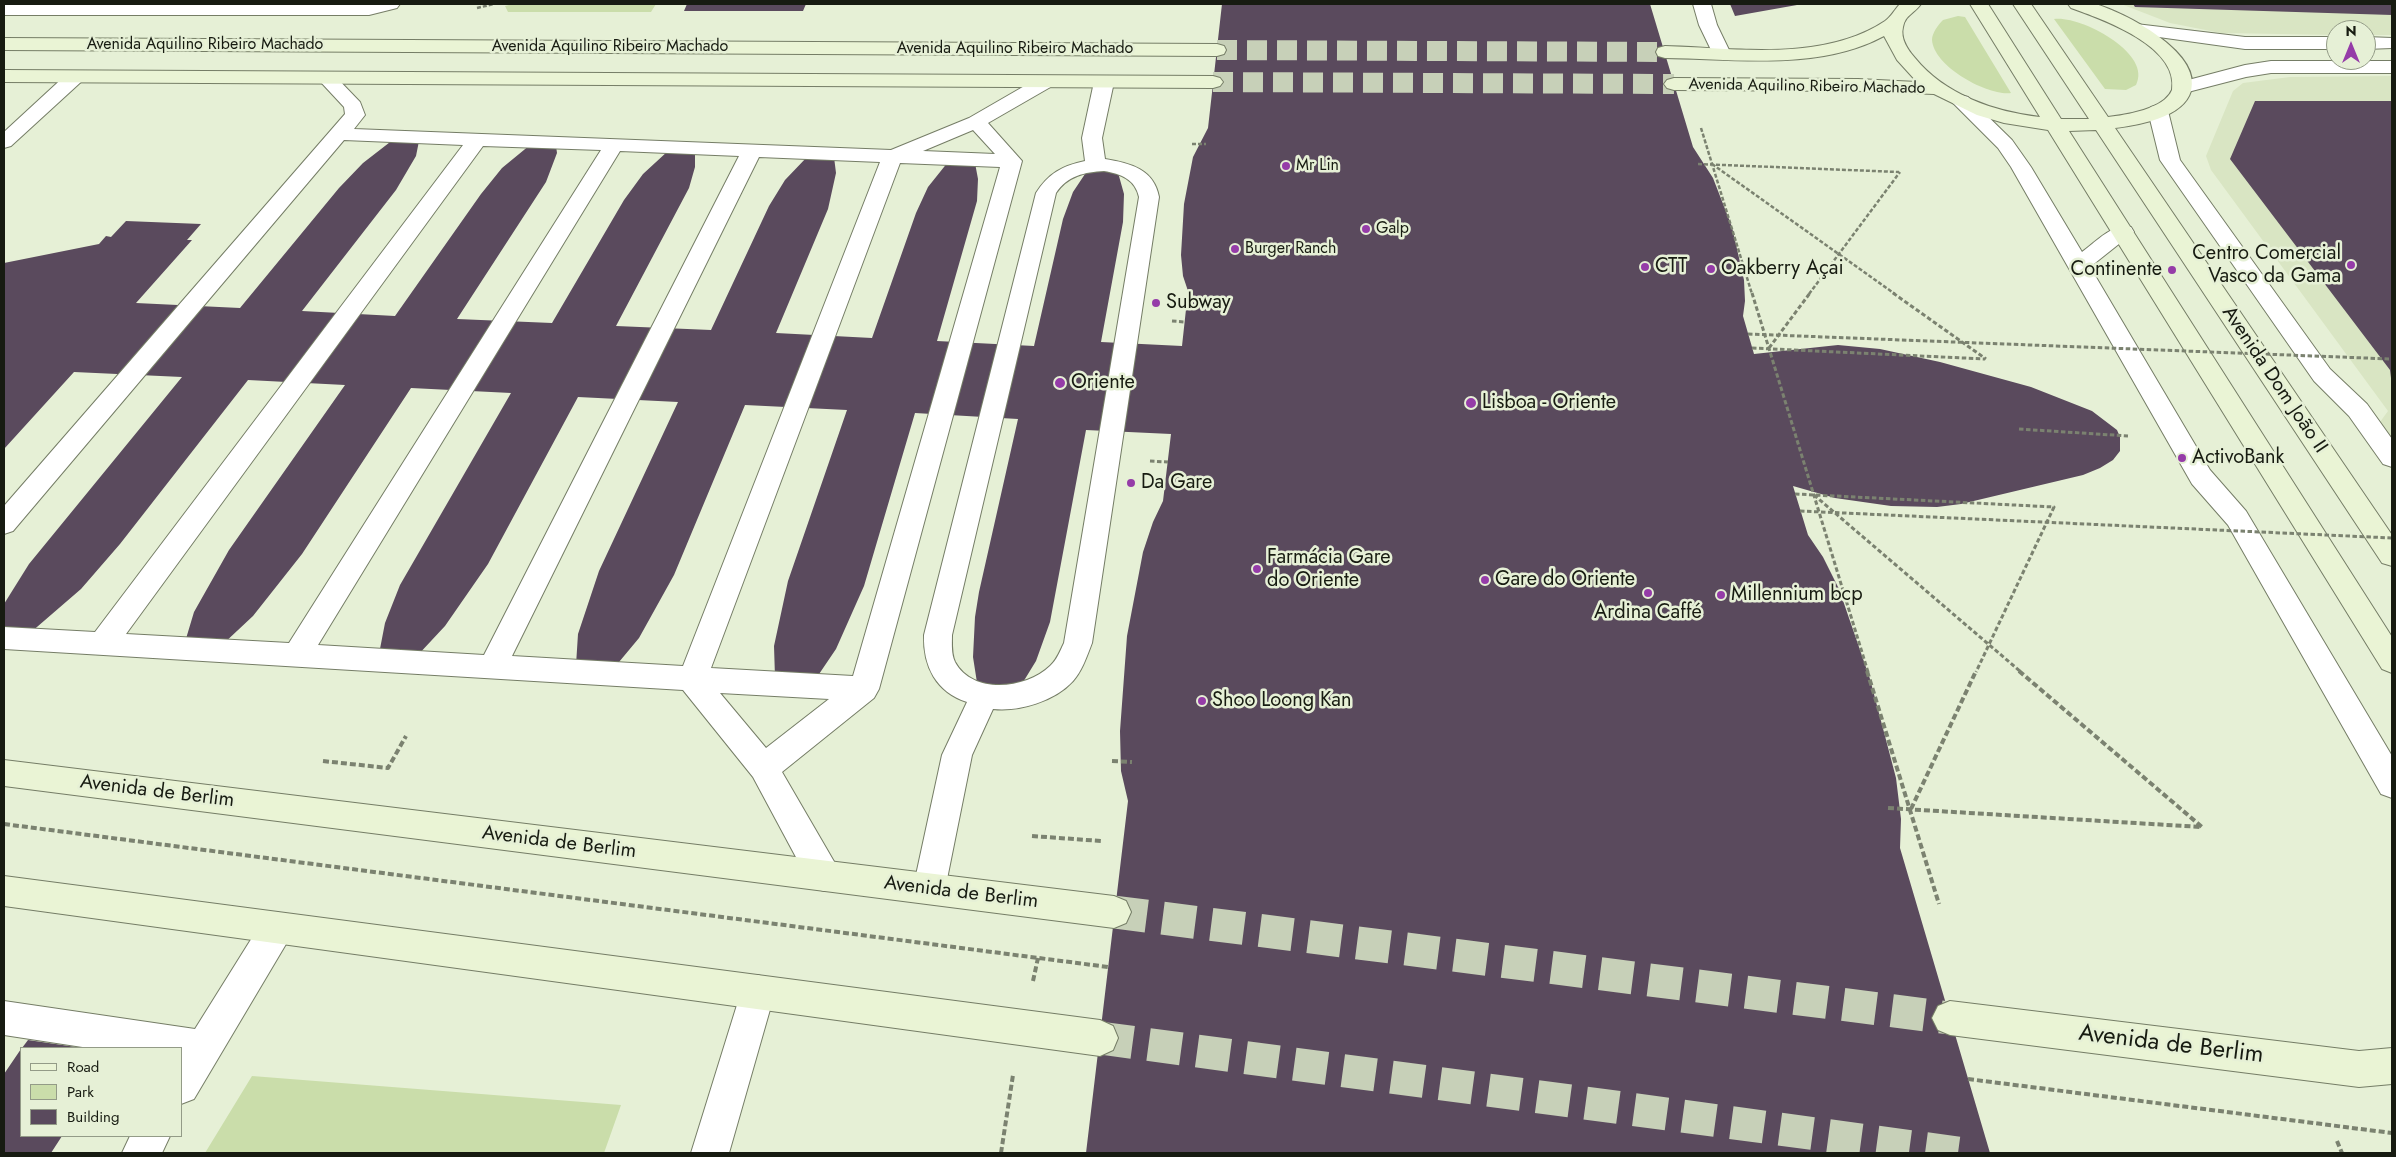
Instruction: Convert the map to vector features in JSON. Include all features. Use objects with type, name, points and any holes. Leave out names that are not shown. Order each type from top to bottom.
[{"type":"main road","points":[[1912,4],[1900,13],[1893,24],[1893,40],[1902,57],[1918,74],[1939,90],[1961,101],[2003,116],[2054,123],[2102,123],[2142,118],[2158,111],[2180,97],[2184,87],[2179,69],[2169,56],[2136,29],[2094,8],[2077,4]]},
{"type":"main road","points":[[1979,4],[2392,661]]},
{"type":"main road","name":"Avenida Dom João II","points":[[2022,4],[2392,556]]},
{"type":"main road","name":"Avenida Aquilino Ribeiro Machado","points":[[1665,52],[1794,53],[1836,47],[1859,40],[1893,24]]},
{"type":"main road","name":"Avenida Aquilino Ribeiro Machado","points":[[4,44],[1217,50]]},
{"type":"main road","name":"Avenida Aquilino Ribeiro Machado","points":[[4,76],[1213,82]]},
{"type":"main road","name":"Avenida Aquilino Ribeiro Machado","points":[[1674,84],[1858,85],[1939,90]]},
{"type":"main road","name":"Avenida de Berlim","points":[[4,773],[1114,912]]},
{"type":"main road","points":[[4,891],[1100,1038]]},
{"type":"main road","name":"Avenida de Berlim","points":[[1950,1018],[2359,1069],[2392,1066]]},
{"type":"street","points":[[4,10],[370,10],[392,4]]},
{"type":"street","points":[[1702,4],[1708,25],[1721,52]]},
{"type":"street","points":[[2136,29],[2245,43],[2326,43]]},
{"type":"street","points":[[2376,43],[2392,43]]},
{"type":"street","points":[[2184,87],[2244,71],[2271,67],[2392,67]]},
{"type":"street","points":[[4,142],[75,77]]},
{"type":"street","points":[[4,524],[341,134],[355,112],[353,106],[326,78]]},
{"type":"street","points":[[692,680],[892,157],[976,122],[1046,81]]},
{"type":"street","points":[[1096,166],[1092,138],[1104,82]]},
{"type":"street","points":[[1961,101],[2005,144],[2022,167],[2201,476],[2236,518],[2392,784]]},
{"type":"street","name":"Avenida Dom João II","points":[[2158,111],[2170,160],[2322,375],[2358,410],[2392,458]]},
{"type":"street","points":[[976,122],[1012,161]]},
{"type":"street","points":[[341,134],[1012,161]]},
{"type":"street","points":[[102,644],[477,140]]},
{"type":"street","points":[[296,656],[614,145]]},
{"type":"street","points":[[492,668],[752,151]]},
{"type":"street","points":[[764,768],[864,689],[1012,161]]},
{"type":"street","points":[[1096,166],[1119,167],[1132,172],[1142,179],[1148,187],[1149,197],[1078,643],[1071,660],[1059,676],[1041,688],[1019,696],[996,698],[985,695],[956,684],[944,669],[938,652],[938,635],[1046,193],[1051,184],[1060,176],[1073,170],[1096,166]]},
{"type":"street","points":[[2079,266],[2123,232]]},
{"type":"street","points":[[4,638],[864,689]]},
{"type":"street","points":[[692,680],[764,768],[824,876]]},
{"type":"street","points":[[929,889],[957,755],[985,695]]},
{"type":"street","points":[[182,1084],[277,928]]},
{"type":"street","points":[[710,1153],[758,992]]},
{"type":"street","points":[[4,1018],[204,1048]]},
{"type":"street","points":[[141,1153],[150,1137]]},
{"type":"path","points":[[1701,128],[1939,904]]},
{"type":"path","points":[[1192,144],[1206,144]]},
{"type":"path","points":[[1698,164],[1900,172],[1768,349]]},
{"type":"path","points":[[1712,164],[1986,359],[1752,348]]},
{"type":"path","points":[[1169,321],[1184,322]]},
{"type":"path","points":[[1748,334],[2391,359]]},
{"type":"path","points":[[2019,429],[2136,436]]},
{"type":"path","points":[[1150,461],[1168,462]]},
{"type":"path","points":[[1796,494],[2054,507],[1910,809]]},
{"type":"path","points":[[1814,495],[2202,827],[1888,808]]},
{"type":"path","points":[[1800,511],[2392,538]]},
{"type":"path","points":[[323,761],[388,768],[406,736]]},
{"type":"path","points":[[1112,761],[1132,762]]},
{"type":"path","points":[[4,824],[1108,967]]},
{"type":"path","points":[[1032,836],[1101,841]]},
{"type":"path","points":[[1001,1153],[1015,1065]]},
{"type":"path","points":[[1968,1079],[2392,1133]]},
{"type":"path","points":[[2336,1141],[2342,1153]]},
{"type":"shaded area","points":[[2121,4],[2392,4],[2392,35],[2376,35],[2376,20],[2326,20],[2326,35],[2221,33],[2170,23]]},
{"type":"shaded area","name":"Centro Comercial Vasco da Gama","points":[[2392,76],[2392,440],[2380,422],[2388,411],[2211,170],[2206,156],[2233,91],[2243,83],[2290,77]]},
{"type":"green space","points":[[513,4],[656,4],[651,12],[508,12],[505,6]]},
{"type":"green space","points":[[1958,16],[1965,17],[2011,93],[2001,93],[1976,85],[1952,69],[1935,50],[1932,40],[1937,27],[1943,20]]},
{"type":"green space","points":[[2054,19],[2066,19],[2080,23],[2111,38],[2134,61],[2138,73],[2136,85],[2126,90],[2105,89]]},
{"type":"green space","points":[[252,1076],[621,1105],[604,1153],[205,1153]]},
{"type":"building","points":[[687,4],[806,4],[803,11],[684,11]]},
{"type":"building","name":"Gare do Oriente","points":[[1222,4],[1650,4],[1693,147],[1713,178],[1732,227],[1744,280],[1745,301],[1743,316],[1754,354],[1838,345],[1880,349],[1940,362],[2031,387],[2092,411],[2117,430],[2120,437],[2120,451],[2113,460],[2100,468],[2083,475],[1961,504],[1937,507],[1891,506],[1835,498],[1793,486],[1808,535],[1823,557],[1839,589],[1870,679],[1896,778],[1901,819],[1900,848],[1990,1153],[1086,1153],[1128,801],[1121,771],[1120,731],[1127,636],[1143,552],[1153,522],[1163,501],[1171,434],[1086,430],[1050,622],[1036,661],[1017,692],[978,689],[973,657],[975,617],[979,592],[1018,419],[915,413],[864,586],[836,649],[815,680],[775,677],[774,646],[788,581],[847,410],[745,405],[674,575],[639,638],[614,668],[576,665],[578,634],[599,571],[678,402],[578,397],[488,564],[445,626],[417,656],[379,654],[385,623],[400,585],[511,393],[411,388],[302,554],[253,616],[222,645],[185,642],[194,612],[229,550],[345,385],[248,380],[120,544],[81,589],[30,633],[4,645],[4,604],[29,564],[182,377],[74,372],[4,449],[4,263],[99,244],[106,236],[111,237],[126,221],[201,224],[187,240],[192,240],[136,303],[240,308],[339,188],[363,163],[394,139],[419,141],[416,156],[396,190],[302,311],[395,316],[481,194],[502,168],[530,145],[556,146],[557,153],[546,182],[457,319],[552,323],[624,200],[643,174],[668,151],[695,152],[695,167],[689,188],[616,326],[711,330],[769,206],[785,180],[807,157],[834,157],[836,173],[828,209],[776,333],[872,338],[916,213],[928,187],[948,162],[975,163],[978,179],[977,201],[937,341],[1034,346],[1063,219],[1073,192],[1089,168],[1117,169],[1124,194],[1123,222],[1101,342],[1182,346],[1188,291],[1183,276],[1181,255],[1184,204],[1193,157],[1208,128]]},
{"type":"building","points":[[1730,4],[1797,4],[1797,5],[1735,16]]},
{"type":"building","points":[[2133,4],[2392,4],[2392,15],[2135,7]]},
{"type":"building","name":"Centro Comercial Vasco da Gama","points":[[2255,101],[2392,101],[2392,386],[2390,370],[2230,159]]},
{"type":"building","points":[[28,1040],[76,1047],[23,1047]]},
{"type":"building","points":[[20,1050],[20,1137],[61,1137],[51,1153],[4,1153],[4,1074]]},
{"type":"tunnel","points":[[1217,50],[1665,52]]},
{"type":"tunnel","points":[[1213,82],[1674,84]]},
{"type":"tunnel","points":[[1114,912],[1950,1018]]},
{"type":"tunnel","points":[[1100,1038],[1958,1153]]},
{"type":"place","name":"Mr Lin","points":[[1286,166]]},
{"type":"place","name":"Galp","points":[[1366,229]]},
{"type":"place","name":"Burger Ranch","points":[[1235,249]]},
{"type":"place","name":"Centro Comercial Vasco da Gama","points":[[2351,265]]},
{"type":"place","name":"CTT","points":[[1645,267]]},
{"type":"place","name":"Oakberry Açai","points":[[1711,269]]},
{"type":"place","name":"Continente","points":[[2172,270]]},
{"type":"place","name":"Subway","points":[[1156,303]]},
{"type":"place","name":"Oriente","points":[[1060,383]]},
{"type":"place","name":"Lisboa - Oriente","points":[[1471,403]]},
{"type":"place","name":"ActivoBank","points":[[2182,458]]},
{"type":"place","name":"Da Gare","points":[[1131,483]]},
{"type":"place","name":"Farmácia Gare do Oriente","points":[[1257,569]]},
{"type":"place","name":"Gare do Oriente","points":[[1485,580]]},
{"type":"place","name":"Ardina Caffé","points":[[1648,593]]},
{"type":"place","name":"Millennium bcp","points":[[1721,595]]},
{"type":"place","name":"Shoo Loong Kan","points":[[1202,701]]}]
